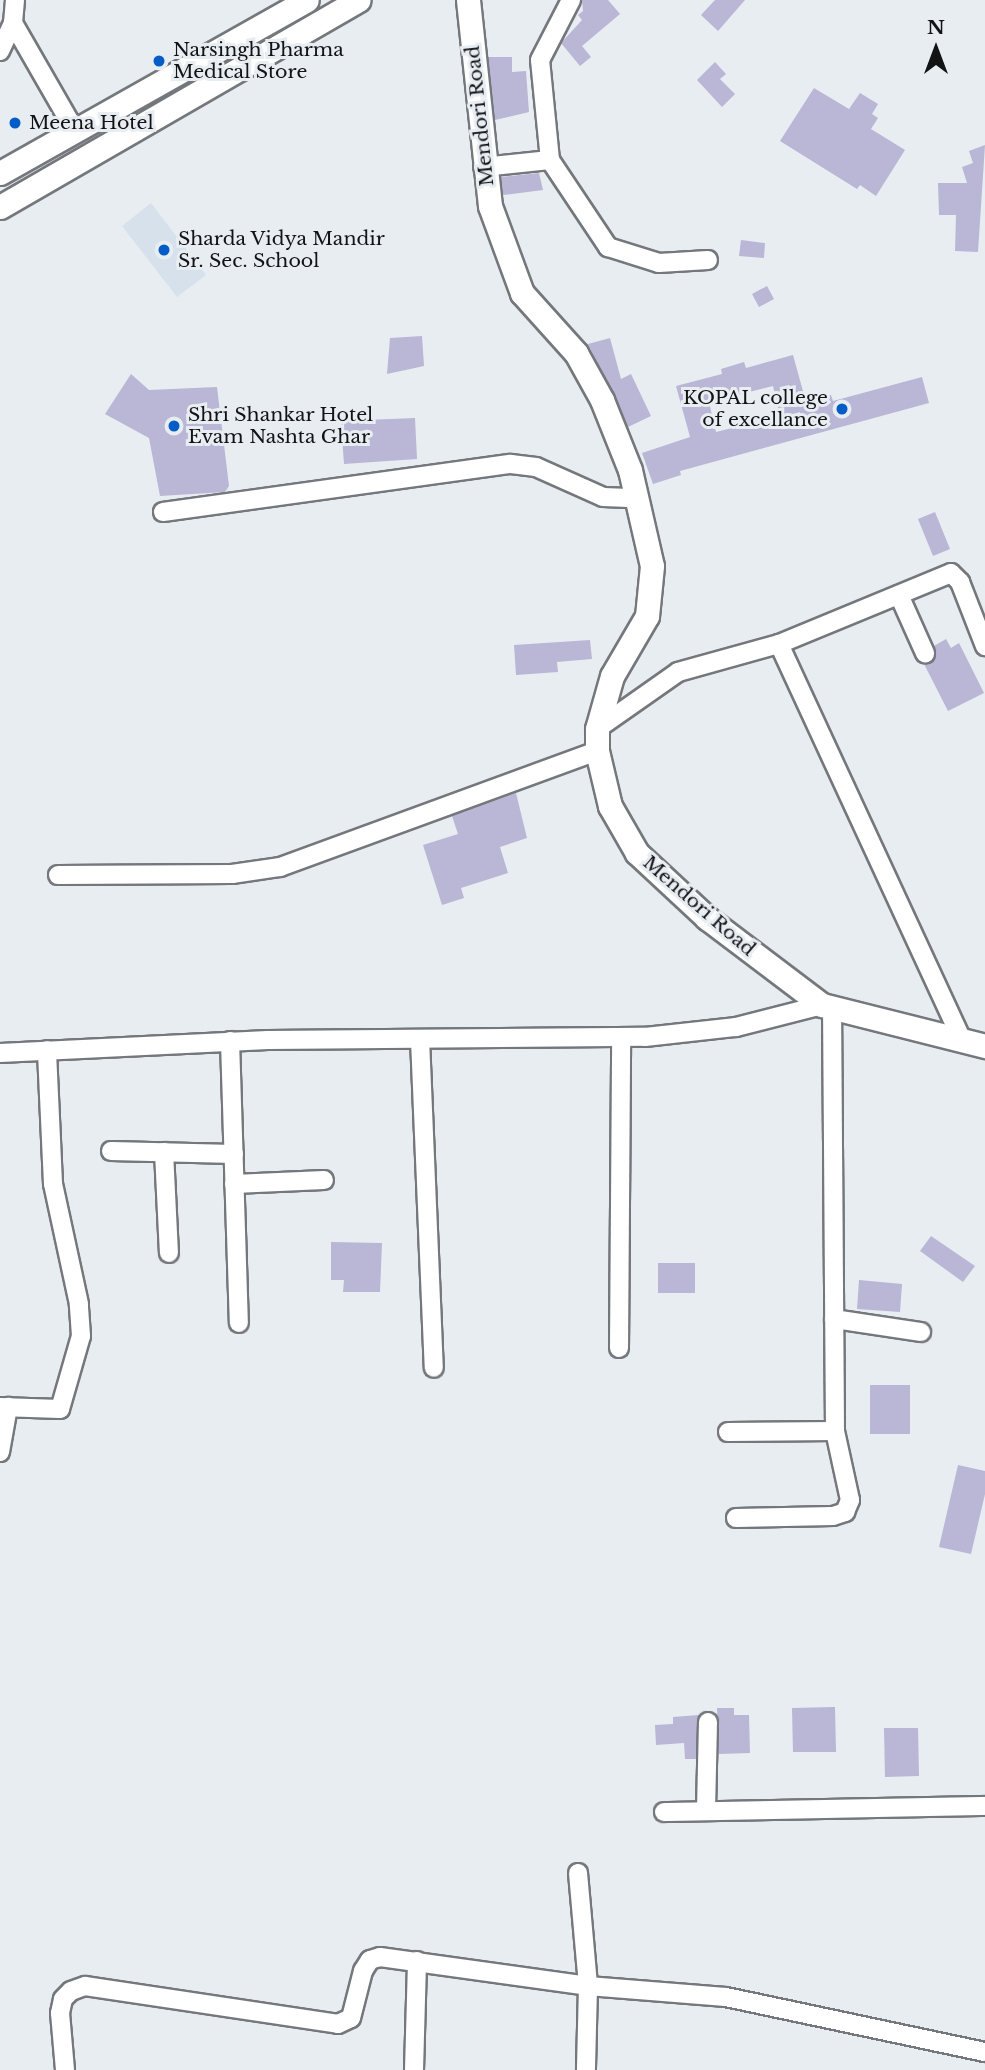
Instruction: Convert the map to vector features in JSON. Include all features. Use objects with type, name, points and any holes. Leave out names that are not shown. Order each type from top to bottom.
[{"type":"main road","points":[[0,173],[307,0]]},
{"type":"main road","points":[[0,207],[180,106],[359,0]]},
{"type":"main road","name":"Mendori Road","points":[[468,0],[483,167],[490,206],[522,293],[576,353],[602,400],[624,452],[652,566],[652,599],[639,634],[612,676],[597,740],[610,806],[637,853],[707,918],[827,1007],[985,1046]]},
{"type":"main road","points":[[164,80],[180,106]]},
{"type":"main road","points":[[107,111],[123,138]]},
{"type":"street","points":[[0,51],[13,23],[15,0]]},
{"type":"street","points":[[571,0],[540,60],[550,160],[608,247],[659,263],[708,260]]},
{"type":"street","points":[[13,23],[74,129]]},
{"type":"street","points":[[483,167],[550,160]]},
{"type":"street","points":[[163,512],[511,464],[536,467],[603,497],[636,498]]},
{"type":"street","points":[[58,875],[232,874],[280,867],[597,740],[678,672],[779,644],[943,575],[956,575],[985,646]]},
{"type":"street","points":[[899,595],[925,653]]},
{"type":"street","points":[[779,644],[962,1041]]},
{"type":"street","points":[[0,1053],[230,1041],[621,1037],[736,1027],[827,1007],[835,1431],[850,1500],[845,1512],[736,1518]]},
{"type":"street","points":[[619,1348],[621,1037]]},
{"type":"street","points":[[420,1039],[433,1368]]},
{"type":"street","points":[[230,1041],[239,1323]]},
{"type":"street","points":[[0,1452],[4,1407],[60,1409],[81,1336],[79,1304],[53,1184],[47,1050]]},
{"type":"street","points":[[111,1152],[233,1154]]},
{"type":"street","points":[[164,1152],[169,1253]]},
{"type":"street","points":[[234,1184],[324,1180]]},
{"type":"street","points":[[834,1319],[921,1332]]},
{"type":"street","points":[[728,1432],[835,1431]]},
{"type":"street","points":[[706,1811],[708,1722]]},
{"type":"street","points":[[664,1812],[985,1806]]},
{"type":"street","points":[[578,1873],[588,1986],[586,2070]]},
{"type":"street","points":[[65,2070],[63,1999],[85,1986],[330,2024],[351,2018],[370,1960],[417,1961],[588,1986],[726,1997],[985,2052]]},
{"type":"street","points":[[414,2070],[417,1961]]},
{"type":"shaded area","name":"Sharda Vidya Mandir Sr. Sec. School","points":[[151,203],[206,275],[177,297],[122,226]]},
{"type":"building","points":[[582,0],[608,0],[620,14],[582,46],[591,57],[580,66],[561,43],[582,20],[578,15],[583,11]]},
{"type":"building","points":[[715,0],[745,0],[718,31],[701,15]]},
{"type":"building","points":[[488,57],[512,57],[512,72],[526,71],[529,112],[495,120]]},
{"type":"building","points":[[715,62],[726,74],[720,79],[735,94],[722,107],[697,80]]},
{"type":"building","points":[[814,88],[849,109],[860,93],[878,104],[872,114],[878,118],[871,129],[905,150],[876,196],[860,185],[857,189],[780,141]]},
{"type":"building","points":[[985,145],[978,252],[955,251],[956,215],[939,215],[938,183],[967,183],[962,167],[973,163],[969,151]]},
{"type":"building","points":[[539,173],[543,190],[503,195],[501,177]]},
{"type":"building","points":[[741,240],[765,243],[764,258],[739,256]]},
{"type":"building","points":[[767,286],[774,299],[759,307],[752,294]]},
{"type":"building","points":[[422,336],[424,366],[387,374],[390,338]]},
{"type":"building","points":[[610,338],[621,379],[631,374],[651,416],[628,427],[588,344]]},
{"type":"building","name":"KOPAL college of excellance","points":[[793,355],[806,402],[831,395],[833,401],[922,377],[929,403],[680,471],[681,475],[653,484],[642,453],[690,437],[676,386],[722,374],[721,369],[744,362],[746,368]],"holes":[[[773,386],[780,416],[716,432],[709,402]]]},
{"type":"building","name":"Shri Shankar Hotel Evam Nashta Ghar","points":[[131,374],[149,390],[217,387],[229,486],[225,492],[160,496],[149,438],[105,414]]},
{"type":"building","points":[[415,418],[417,459],[344,464],[341,421]]},
{"type":"building","points":[[935,512],[950,549],[933,556],[918,519]]},
{"type":"building","points":[[946,639],[951,648],[959,643],[984,693],[948,711],[924,664],[935,659],[934,646]]},
{"type":"building","points":[[590,640],[592,659],[557,662],[558,672],[516,675],[514,645]]},
{"type":"building","points":[[516,793],[527,838],[500,847],[508,873],[461,888],[464,898],[442,905],[423,845],[458,834],[452,816]]},
{"type":"building","points":[[931,1236],[975,1266],[963,1282],[920,1251]]},
{"type":"building","points":[[331,1242],[382,1243],[380,1292],[343,1292],[344,1280],[331,1280]]},
{"type":"building","points":[[658,1263],[695,1263],[695,1293],[658,1293]]},
{"type":"building","points":[[859,1280],[902,1284],[900,1312],[857,1309]]},
{"type":"building","points":[[870,1385],[910,1385],[910,1434],[870,1434]]},
{"type":"building","points":[[958,1465],[985,1471],[985,1494],[971,1554],[939,1547]]},
{"type":"building","points":[[835,1707],[836,1752],[793,1752],[792,1708]]},
{"type":"building","points":[[717,1708],[734,1708],[734,1715],[749,1715],[750,1753],[719,1754]]},
{"type":"building","points":[[699,1715],[696,1759],[685,1759],[684,1743],[656,1745],[655,1725],[673,1724],[673,1717]]},
{"type":"building","points":[[884,1728],[918,1728],[919,1776],[885,1777]]},
{"type":"place","name":"Narsingh Pharma Medical Store","points":[[159,61]]},
{"type":"place","name":"Meena Hotel","points":[[15,123]]},
{"type":"place","name":"Sharda Vidya Mandir Sr. Sec. School","points":[[164,250]]},
{"type":"place","name":"KOPAL college of excellance","points":[[842,409]]},
{"type":"place","name":"Shri Shankar Hotel Evam Nashta Ghar","points":[[174,426]]}]
